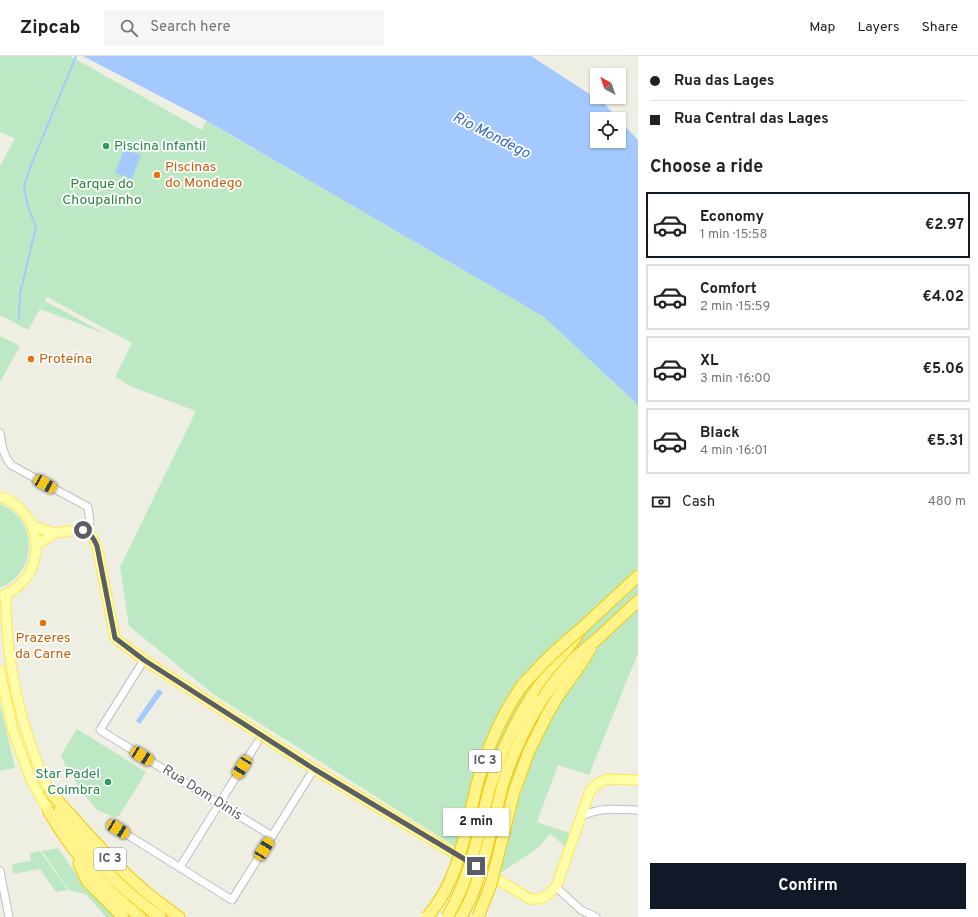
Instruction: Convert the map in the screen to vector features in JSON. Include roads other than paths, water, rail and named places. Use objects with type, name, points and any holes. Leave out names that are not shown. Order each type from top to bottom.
[{"type":"highway","name":"IC 3","points":[[427,917],[438,903],[449,882],[461,851],[486,757],[503,719],[522,686],[556,649],[582,628],[638,576]]},
{"type":"highway","name":"IC 3","points":[[461,917],[479,874],[507,770],[523,732],[541,701],[560,675],[575,658],[638,601]]},
{"type":"highway","name":"IC 3","points":[[447,917],[453,907],[470,866],[490,789],[513,728],[540,683],[582,628]]},
{"type":"highway","name":"IC 3","points":[[478,917],[491,884],[514,792],[529,751],[560,693],[596,640]]},
{"type":"highway","name":"IC 3","points":[[50,792],[68,824],[87,848],[116,880],[160,917]]},
{"type":"highway","name":"IC 3","points":[[50,792],[94,842],[125,873],[158,902],[179,917]]},
{"type":"highway","points":[[48,812],[66,841]]},
{"type":"highway","name":"IC 3","points":[[66,841],[87,881],[123,917]]},
{"type":"highway","name":"IC 3","points":[[66,841],[94,875],[126,906],[140,917]]},
{"type":"main road","points":[[0,497],[13,502],[21,509],[28,517],[36,536],[36,556],[32,567],[17,587],[3,595],[6,613],[8,650],[25,728],[50,792]]},
{"type":"main road","points":[[33,526],[54,533],[78,530],[86,532],[93,538],[97,546],[115,638],[133,652],[314,769],[530,899],[536,900],[544,898],[556,887],[590,791],[597,784],[607,779],[638,780]]},
{"type":"main road","points":[[37,545],[54,533]]},
{"type":"main road","points":[[0,671],[13,731],[31,780],[48,812]]},
{"type":"street","points":[[0,433],[5,455],[11,465],[88,507],[90,522],[86,532]]},
{"type":"street","name":"Rua Dom Dinis","points":[[144,660],[100,730],[272,836]]},
{"type":"street","points":[[180,867],[257,743]]},
{"type":"street","points":[[118,829],[232,900],[314,769]]},
{"type":"street","points":[[582,816],[604,809],[638,810]]},
{"type":"street","points":[[0,871],[9,917]]},
{"type":"street","points":[[556,887],[581,910],[596,917]]},
{"type":"water","name":"Rio Mondego","points":[[83,56],[531,56],[590,94],[590,104],[605,104],[612,112],[590,112],[590,148],[626,148],[626,127],[638,140],[638,405],[544,317],[200,117]]},
{"type":"water","points":[[124,149],[141,155],[132,179],[115,173]]},
{"type":"water","points":[[158,689],[163,692],[140,724],[136,721]]},
{"type":"waterway","points":[[19,319],[20,294],[36,227],[28,207],[24,187],[30,168],[76,56]]},
{"type":"place","name":"Piscina Infantil","points":[[106,146]]},
{"type":"place","name":"Piscinas do Mondego","points":[[157,175]]},
{"type":"place","name":"Proteína","points":[[31,359]]},
{"type":"place","name":"Prazeres da Carne","points":[[43,623]]},
{"type":"place","name":"Star Padel Coimbra","points":[[108,782]]},
{"type":"park label","name":"Parque do Choupalinho","points":[[102,192]]}]
